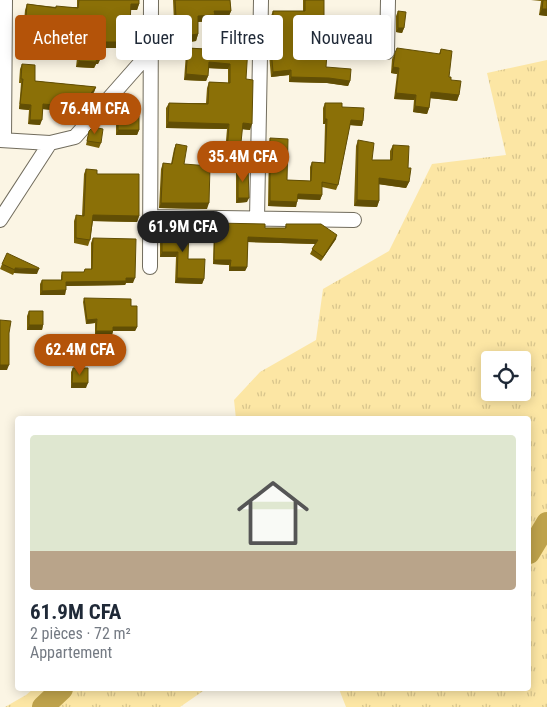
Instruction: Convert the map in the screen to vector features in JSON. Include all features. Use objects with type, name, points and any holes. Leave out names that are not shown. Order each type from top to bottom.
[{"type":"street","points":[[5,0],[2,58],[2,140],[50,143],[75,137],[143,60]]},
{"type":"street","points":[[151,0],[151,15]]},
{"type":"street","points":[[257,219],[260,0]]},
{"type":"street","points":[[388,0],[388,15]]},
{"type":"street","points":[[150,60],[150,267]]},
{"type":"street","points":[[0,220],[50,143]]},
{"type":"street","points":[[150,217],[354,220]]},
{"type":"green space","points":[[547,60],[547,707],[346,707],[340,691],[531,691],[531,416],[236,416],[234,400],[260,372],[316,340],[323,289],[389,251],[432,164],[506,155],[487,73]]},
{"type":"green space","points":[[31,691],[203,691],[180,707],[5,707]]},
{"type":"building","points":[[79,0],[139,0],[139,4],[131,4],[130,15],[116,15],[116,42],[106,42],[106,15],[26,15],[27,4],[56,8],[56,6],[78,8]]},
{"type":"building","points":[[175,0],[230,0],[231,11],[214,11],[215,15],[198,16],[198,34],[192,35],[192,15],[176,15]]},
{"type":"building","points":[[305,0],[324,0],[324,15],[293,15],[293,60],[327,60],[326,67],[351,69],[350,81],[329,78],[291,77],[291,70],[273,72],[272,60],[283,60],[283,15],[273,15],[273,11],[305,11]]},
{"type":"building","points":[[543,0],[547,0],[547,9],[542,9]]},
{"type":"building","points":[[398,11],[406,12],[404,28],[398,28]]},
{"type":"building","points":[[192,48],[202,49],[202,60],[247,60],[246,79],[253,80],[252,124],[243,123],[240,152],[247,153],[246,163],[213,163],[213,152],[227,152],[229,124],[168,122],[169,103],[208,104],[209,82],[230,83],[230,64],[209,62],[208,76],[186,74],[187,60],[192,60]]},
{"type":"building","points":[[397,48],[440,54],[441,49],[452,51],[449,77],[451,77],[451,80],[461,81],[459,95],[431,92],[429,108],[415,106],[416,95],[396,93],[399,68],[393,67]]},
{"type":"building","points":[[79,60],[96,60],[96,62]]},
{"type":"building","points":[[22,64],[35,65],[35,81],[96,87],[74,114],[65,106],[43,104],[42,120],[30,120],[31,105],[20,104],[23,79],[21,79]]},
{"type":"building","points":[[325,103],[342,103],[342,107],[364,108],[363,121],[351,120],[338,185],[322,182],[322,195],[298,194],[297,202],[270,201],[270,138],[288,139],[287,180],[311,181],[312,162],[325,163],[327,119],[325,119]]},
{"type":"building","points":[[118,115],[139,116],[139,130],[118,130]]},
{"type":"building","points":[[93,127],[103,129],[101,143],[87,141],[89,131]]},
{"type":"building","points":[[358,140],[374,143],[372,160],[392,160],[393,145],[409,146],[408,168],[411,168],[409,182],[379,178],[379,201],[357,200]]},
{"type":"building","points":[[176,144],[187,146],[184,164],[210,166],[209,203],[161,203],[163,163],[172,164]]},
{"type":"building","points":[[238,167],[248,167],[249,198],[238,198]]},
{"type":"building","points":[[86,169],[97,170],[97,174],[139,174],[139,216],[93,215],[90,240],[76,238],[76,215],[84,216]]},
{"type":"building","points":[[215,223],[265,224],[265,228],[286,228],[286,224],[321,224],[337,235],[323,257],[312,249],[318,240],[248,237],[247,267],[230,267],[231,260],[214,260]]},
{"type":"building","points":[[168,226],[189,226],[188,259],[205,259],[204,279],[177,278],[178,252],[162,252],[162,238],[168,238]]},
{"type":"building","points":[[93,238],[136,239],[135,278],[126,278],[126,281],[66,282],[66,290],[42,291],[42,280],[62,280],[62,272],[84,272],[85,269],[92,269]]},
{"type":"building","points":[[7,253],[39,269],[15,268],[15,270],[2,264]]},
{"type":"building","points":[[84,298],[131,299],[131,306],[137,306],[137,327],[113,327],[113,331],[96,331],[97,319],[87,320]]},
{"type":"building","points":[[29,311],[43,311],[43,325],[29,325]]},
{"type":"building","points":[[0,320],[11,321],[9,365],[0,365]]},
{"type":"building","points":[[73,368],[88,368],[88,383],[72,383]]},
{"type":"waterway","points":[[531,550],[547,523]]},
{"type":"waterway","points":[[43,707],[60,691]]}]
